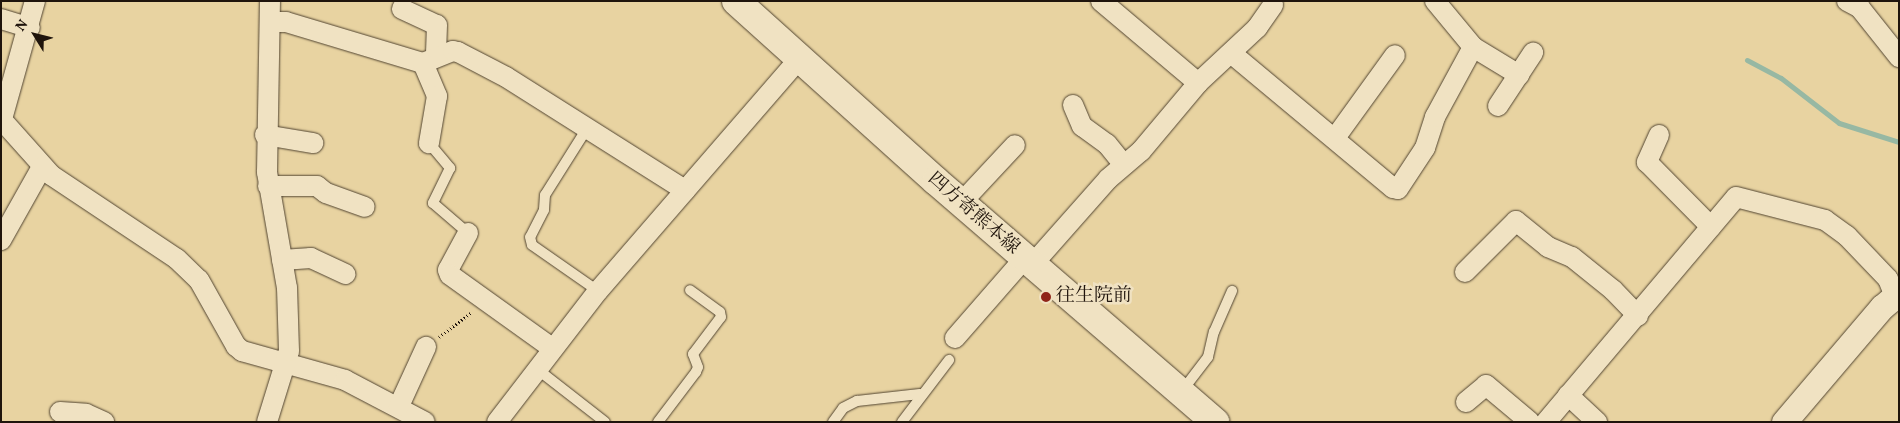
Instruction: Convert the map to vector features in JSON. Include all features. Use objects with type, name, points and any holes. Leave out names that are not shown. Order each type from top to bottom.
[{"type":"main road","name":"四方寄熊本線","points":[[736,1],[961,203],[1180,393],[1203,418]]},
{"type":"street","points":[[35,1],[30,28],[1,119],[42,167],[177,259],[199,280],[236,346],[271,361],[286,363],[345,380],[399,406],[425,422]]},
{"type":"street","points":[[267,422],[279,375],[286,363],[288,351],[287,297],[268,186],[265,135],[271,22],[270,1]]},
{"type":"street","points":[[1101,1],[1138,36],[1198,83]]},
{"type":"street","points":[[1435,1],[1473,48],[1519,75]]},
{"type":"street","points":[[1847,1],[1860,8],[1899,57]]},
{"type":"street","points":[[955,338],[1108,178],[1141,151],[1198,83],[1257,28],[1273,5]]},
{"type":"street","points":[[402,9],[437,24],[429,60],[437,96],[429,142]]},
{"type":"street","points":[[1,19],[30,28]]},
{"type":"street","points":[[271,22],[286,22],[429,60],[458,52],[506,77],[586,130],[685,190]]},
{"type":"street","points":[[1231,53],[1335,138],[1392,188],[1398,189],[1425,148],[1435,118],[1473,48]]},
{"type":"street","points":[[1498,106],[1533,53]]},
{"type":"street","points":[[1335,138],[1395,55]]},
{"type":"street","points":[[497,422],[552,348],[598,292],[800,58]]},
{"type":"street","points":[[1073,105],[1082,126],[1107,144],[1124,165]]},
{"type":"street","points":[[265,135],[313,143]]},
{"type":"street","points":[[1659,135],[1647,162],[1711,226]]},
{"type":"street","points":[[961,203],[1015,146]]},
{"type":"street","points":[[1,240],[42,167]]},
{"type":"street","points":[[268,186],[318,186],[326,193],[365,207]]},
{"type":"street","points":[[1546,422],[1638,316],[1736,197],[1826,220],[1847,236],[1888,279],[1897,297],[1882,307],[1784,422]]},
{"type":"street","points":[[1465,272],[1516,221],[1548,247],[1572,257],[1613,290],[1638,316]]},
{"type":"street","points":[[468,233],[448,270],[450,275],[552,348]]},
{"type":"street","points":[[282,260],[317,253],[346,274]]},
{"type":"street","points":[[399,406],[426,346]]},
{"type":"street","points":[[1466,402],[1486,385],[1530,422]]},
{"type":"street","points":[[1568,395],[1596,422]]},
{"type":"street","points":[[62,415],[86,414],[104,422]]},
{"type":"lane","points":[[586,130],[545,195],[544,210],[530,237],[532,244],[598,292]]},
{"type":"lane","points":[[429,142],[450,168],[433,203],[468,233]]},
{"type":"lane","points":[[658,422],[696,372],[698,367],[693,354],[721,317],[720,312],[690,290]]},
{"type":"lane","points":[[1180,393],[1208,357],[1214,332],[1232,291]]},
{"type":"lane","points":[[902,422],[920,394],[949,360]]},
{"type":"lane","points":[[537,369],[605,422]]},
{"type":"lane","points":[[834,422],[843,408],[858,401],[920,394]]},
{"type":"path","points":[[426,346],[485,300]]},
{"type":"waterway","points":[[1747,60],[1781,78],[1839,123],[1899,142]]},
{"type":"place","name":"往生院前","points":[[1046,297]]}]
